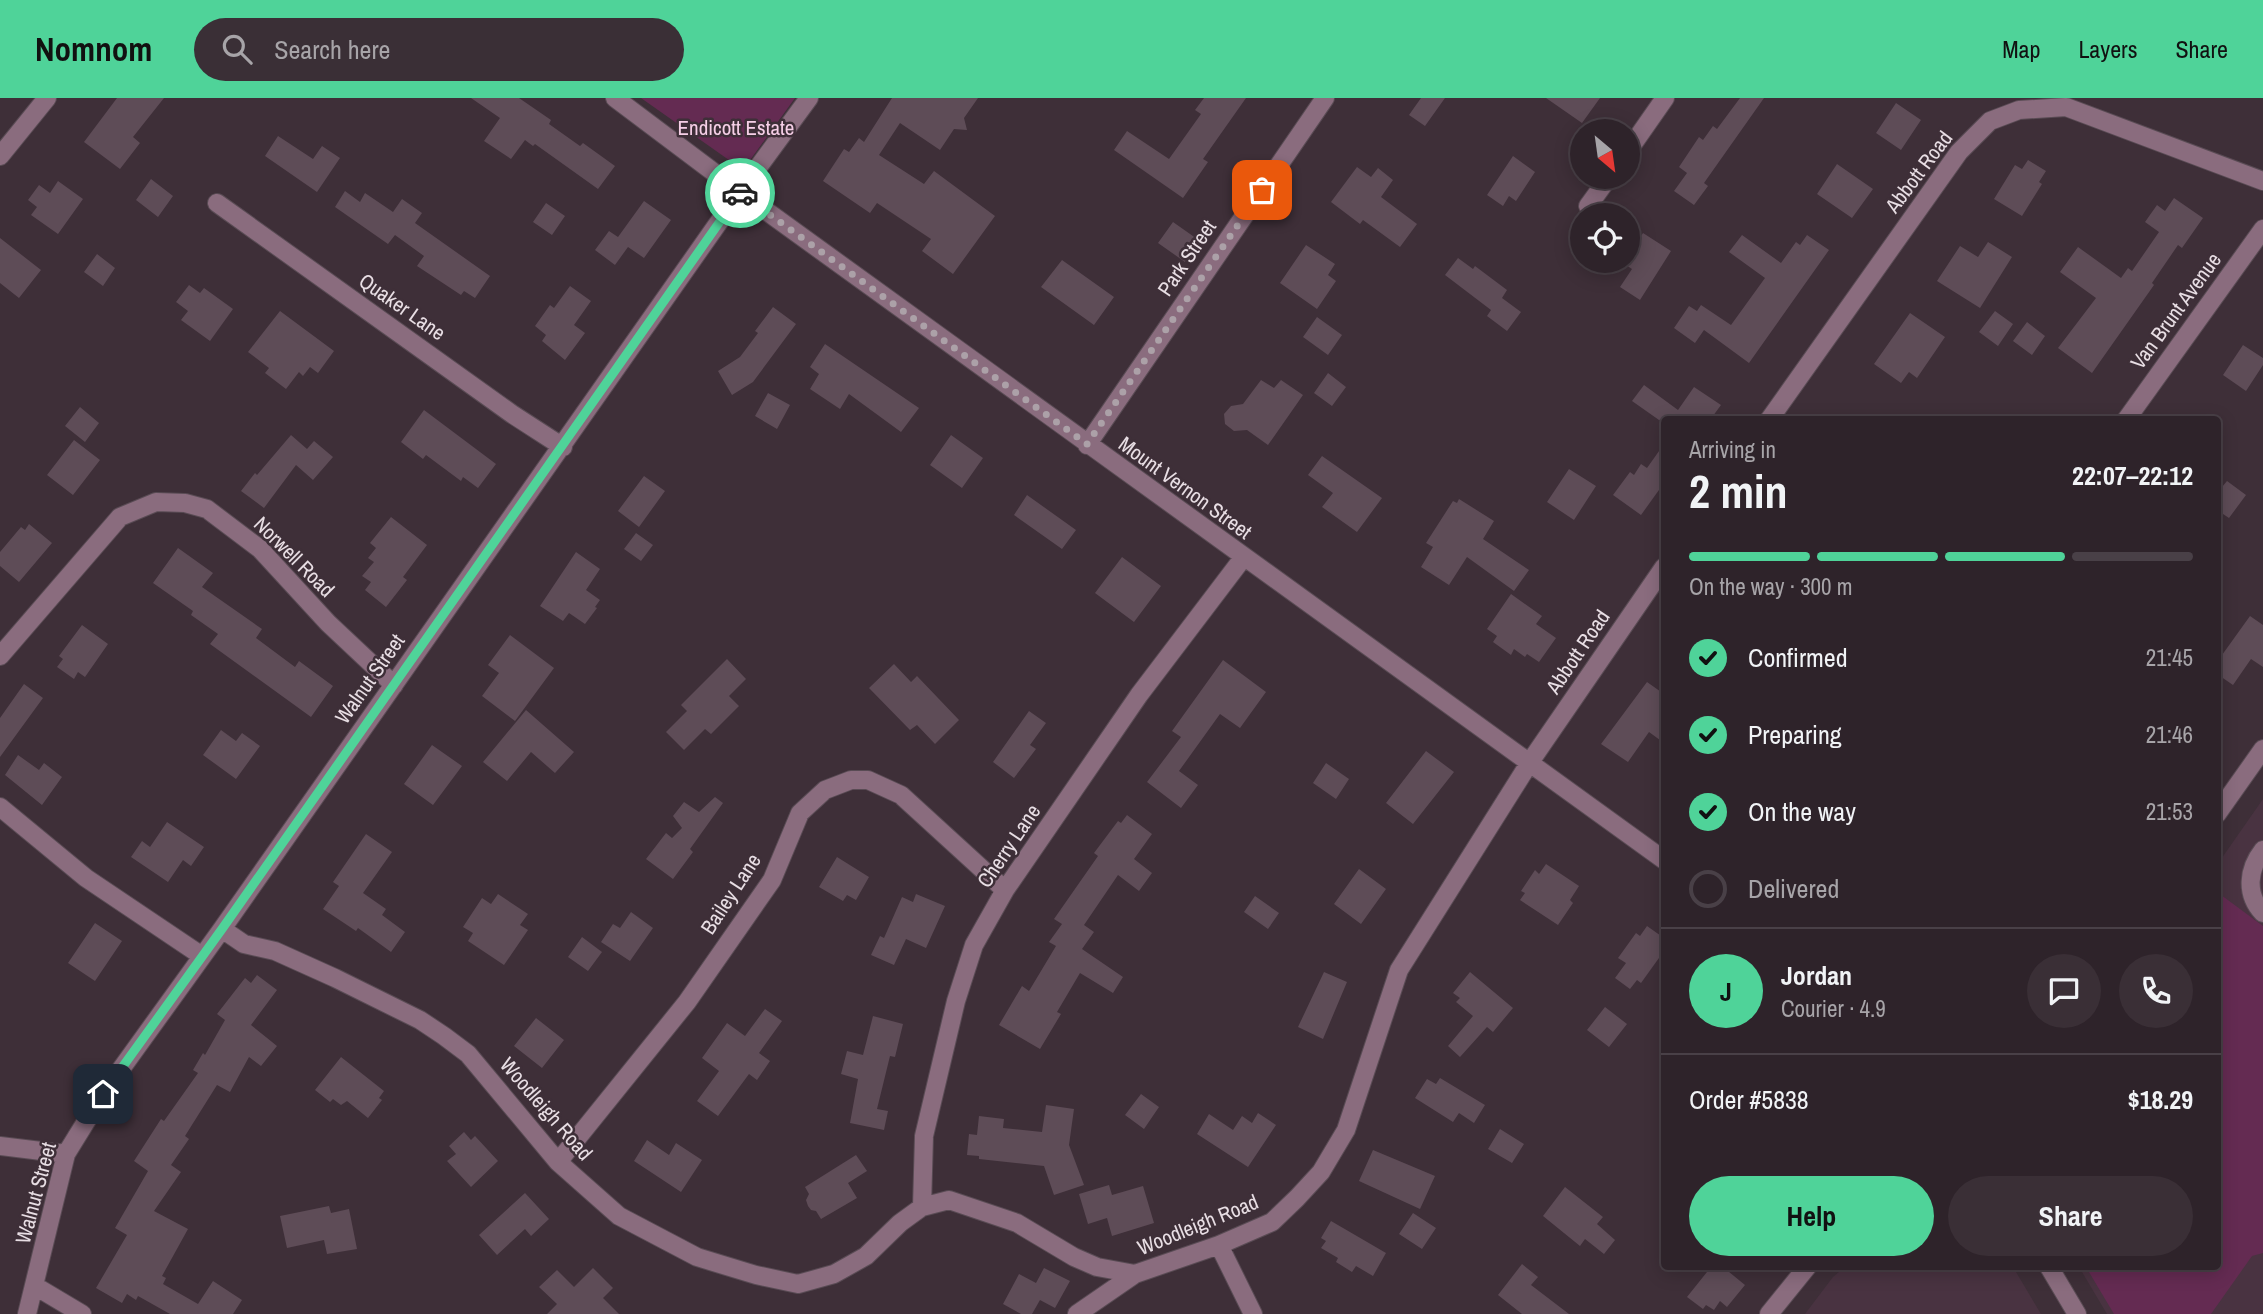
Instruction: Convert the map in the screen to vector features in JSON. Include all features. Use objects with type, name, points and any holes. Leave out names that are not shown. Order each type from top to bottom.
[{"type":"street","points":[[0,156],[47,98]]},
{"type":"street","name":"Mount Vernon Street","points":[[615,98],[1243,558],[1661,858]]},
{"type":"street","name":"Walnut Street","points":[[27,1314],[66,1154],[103,1094],[808,98]]},
{"type":"street","name":"Park Street","points":[[1087,444],[1325,98]]},
{"type":"street","points":[[1640,134],[1665,98]]},
{"type":"street","name":"Abbott Road","points":[[1772,416],[1959,152],[1990,121],[2019,110],[2066,107],[2263,181]]},
{"type":"street","name":"Quaker Lane","points":[[217,203],[512,414],[563,447]]},
{"type":"street","name":"Van Brunt Avenue","points":[[2129,416],[2263,229]]},
{"type":"street","name":"Norwell Road","points":[[0,656],[120,517],[156,502],[185,502],[207,509],[260,549],[328,623],[394,685]]},
{"type":"street","name":"Cherry Lane","points":[[922,1207],[924,1136],[956,1001],[974,945],[1006,890],[1139,695],[1243,558]]},
{"type":"street","name":"Abbott Road","points":[[1530,762],[1661,571]]},
{"type":"street","points":[[2221,808],[2263,750]]},
{"type":"street","name":"Woodleigh Road","points":[[222,929],[244,944],[275,950],[335,978],[420,1020],[444,1036],[468,1054],[558,1161],[619,1216],[697,1257],[756,1275],[799,1284],[834,1274],[866,1256],[900,1223],[922,1207],[949,1200],[1017,1223],[1097,1268],[1135,1274],[1219,1245],[1272,1222],[1321,1171],[1346,1130],[1399,970],[1530,762]]},
{"type":"street","name":"Bailey Lane","points":[[558,1161],[687,1002],[772,880],[800,813],[825,790],[851,780],[868,780],[901,794],[1006,890]]},
{"type":"street","points":[[0,807],[86,878],[202,956]]},
{"type":"street","points":[[2263,850],[2254,863],[2250,878],[2251,894],[2263,913]]},
{"type":"street","points":[[0,1146],[66,1154]]},
{"type":"street","points":[[1219,1245],[1253,1314]]},
{"type":"street","points":[[1769,1314],[1805,1270]]},
{"type":"street","points":[[2051,1270],[2077,1314]]},
{"type":"street","points":[[1077,1314],[1135,1274]]},
{"type":"street","points":[[35,1286],[82,1314]]},
{"type":"shaded area","points":[[2263,799],[2263,1314],[2107,1314],[2081,1270],[2221,1270],[2221,859]]},
{"type":"shaded area","points":[[1841,1270],[2015,1270],[2041,1314],[1805,1314]]},
{"type":"green space","name":"Endicott Estate","points":[[641,98],[795,98],[748,163],[742,166],[736,165]]},
{"type":"green space","points":[[2221,895],[2263,926],[2263,1253],[2252,1256],[2211,1314],[2114,1314],[2088,1270],[2221,1270]]},
{"type":"building","points":[[117,98],[164,98],[133,137],[140,143],[120,169],[84,142]]},
{"type":"building","points":[[471,98],[519,98],[551,120],[549,124],[580,146],[583,143],[615,166],[598,189],[535,144],[533,146],[525,140],[511,159],[484,141],[500,118]]},
{"type":"building","points":[[892,98],[978,98],[964,118],[967,130],[954,129],[940,150],[900,123],[879,155],[924,184],[934,171],[995,216],[953,274],[922,251],[931,239],[877,203],[870,213],[823,181],[844,149],[849,152],[859,138],[864,142]]},
{"type":"building","points":[[1204,98],[1246,98],[1203,159],[1208,162],[1183,198],[1114,150],[1127,131],[1169,159],[1201,114],[1195,110]]},
{"type":"building","points":[[1421,98],[1445,98],[1425,126],[1409,115]]},
{"type":"building","points":[[1546,98],[1600,98],[1585,119],[1576,119]]},
{"type":"building","points":[[1740,98],[1764,98],[1704,183],[1708,186],[1694,205],[1674,191],[1687,173],[1679,167],[1699,137],[1703,140],[1713,126],[1717,129]]},
{"type":"building","points":[[1896,103],[1921,120],[1901,150],[1876,133]]},
{"type":"building","points":[[278,136],[313,159],[322,146],[340,158],[317,192],[265,156]]},
{"type":"building","points":[[1513,156],[1535,172],[1516,201],[1509,196],[1503,206],[1487,195]]},
{"type":"building","points":[[2028,160],[2046,171],[2039,182],[2042,184],[2022,216],[1994,199],[2015,165],[2022,169]]},
{"type":"building","points":[[1837,164],[1873,189],[1852,218],[1817,194]]},
{"type":"building","points":[[1357,167],[1371,177],[1378,168],[1393,180],[1381,197],[1417,224],[1400,247],[1363,220],[1360,224],[1331,202]]},
{"type":"building","points":[[151,179],[173,196],[158,217],[136,200]]},
{"type":"building","points":[[58,181],[83,199],[58,234],[31,215],[37,207],[28,200],[39,185],[50,193]]},
{"type":"building","points":[[345,191],[360,202],[365,193],[393,212],[402,199],[422,213],[415,223],[490,276],[475,298],[464,291],[461,295],[417,266],[424,256],[395,235],[388,244],[335,207]]},
{"type":"building","points":[[2174,198],[2203,218],[2182,248],[2178,245],[2152,283],[2154,285],[2092,373],[2058,348],[2096,298],[2060,272],[2078,247],[2121,278],[2128,268],[2132,271],[2159,232],[2145,222],[2157,205],[2165,211]]},
{"type":"building","points":[[644,201],[671,220],[644,258],[628,247],[615,265],[595,250],[609,231],[618,237]]},
{"type":"building","points":[[546,203],[565,216],[552,235],[533,222]]},
{"type":"building","points":[[1173,222],[1200,241],[1185,262],[1158,243]]},
{"type":"building","points":[[1643,233],[1671,251],[1640,300],[1620,287],[1629,273],[1640,273],[1640,238]]},
{"type":"building","points":[[1742,235],[1781,263],[1796,242],[1800,245],[1807,235],[1829,250],[1749,363],[1704,330],[1695,343],[1674,328],[1689,306],[1697,311],[1701,305],[1731,325],[1765,278],[1729,252]]},
{"type":"building","points":[[0,238],[41,270],[19,298],[0,283]]},
{"type":"building","points":[[1988,242],[2012,257],[1980,308],[1937,281],[1960,246],[1978,257]]},
{"type":"building","points":[[1306,245],[1335,264],[1328,275],[1336,281],[1317,309],[1280,283]]},
{"type":"building","points":[[97,254],[115,268],[103,286],[84,272]]},
{"type":"building","points":[[1458,258],[1473,269],[1475,266],[1507,290],[1502,298],[1521,312],[1507,331],[1487,316],[1491,310],[1445,275]]},
{"type":"building","points":[[1062,260],[1114,297],[1094,325],[1041,287]]},
{"type":"building","points":[[189,285],[200,293],[204,288],[233,309],[210,341],[181,320],[188,311],[176,302]]},
{"type":"building","points":[[570,286],[591,301],[574,325],[585,333],[565,360],[542,341],[546,335],[535,326],[550,305],[554,308]]},
{"type":"building","points":[[773,307],[796,324],[753,382],[732,395],[718,371],[740,357]]},
{"type":"building","points":[[280,311],[334,351],[318,373],[310,367],[303,376],[299,372],[286,389],[265,373],[269,368],[248,352]]},
{"type":"building","points":[[1995,311],[2013,324],[1998,346],[1979,332]]},
{"type":"building","points":[[1910,313],[1945,337],[1917,378],[1909,372],[1901,383],[1874,364]]},
{"type":"building","points":[[1317,317],[1342,335],[1328,355],[1303,337]]},
{"type":"building","points":[[2027,322],[2045,336],[2032,355],[2013,341]]},
{"type":"building","points":[[825,344],[919,408],[901,432],[849,394],[840,409],[810,389],[819,374],[810,367]]},
{"type":"building","points":[[2243,345],[2263,358],[2263,365],[2246,391],[2223,375]]},
{"type":"building","points":[[1328,373],[1346,387],[1332,406],[1314,393]]},
{"type":"building","points":[[1261,380],[1274,388],[1281,380],[1303,395],[1268,445],[1247,430],[1234,431],[1225,424],[1224,414],[1231,406],[1243,404]]},
{"type":"building","points":[[1644,385],[1678,410],[1694,387],[1721,405],[1713,416],[1661,416],[1659,420],[1632,401]]},
{"type":"building","points":[[768,393],[790,405],[777,429],[755,416]]},
{"type":"building","points":[[80,407],[99,423],[85,442],[65,426]]},
{"type":"building","points":[[424,410],[496,464],[478,488],[463,477],[461,481],[426,455],[423,459],[401,442]]},
{"type":"building","points":[[291,435],[307,449],[314,441],[333,457],[313,480],[296,465],[264,508],[241,491]]},
{"type":"building","points":[[951,435],[983,458],[962,488],[930,465]]},
{"type":"building","points":[[74,440],[100,460],[73,495],[47,475]]},
{"type":"building","points":[[1661,448],[1661,487],[1641,515],[1613,495],[1630,472],[1634,475],[1641,464],[1647,468]]},
{"type":"building","points":[[1322,456],[1382,498],[1357,532],[1322,507],[1333,493],[1308,475]]},
{"type":"building","points":[[1569,469],[1596,486],[1574,520],[1547,502]]},
{"type":"building","points":[[644,476],[665,491],[639,527],[618,511]]},
{"type":"building","points":[[2227,481],[2246,495],[2229,518],[2221,513],[2221,488]]},
{"type":"building","points":[[1027,495],[1076,530],[1062,549],[1014,515]]},
{"type":"building","points":[[1459,499],[1494,521],[1483,539],[1529,570],[1514,591],[1467,557],[1449,585],[1421,567],[1433,547],[1426,543],[1453,501],[1457,503]]},
{"type":"building","points":[[391,517],[427,545],[403,577],[407,580],[386,607],[365,590],[371,582],[362,576],[374,562],[368,558],[376,548],[370,543]]},
{"type":"building","points":[[29,524],[52,543],[19,582],[0,566],[0,552],[21,527],[25,530]]},
{"type":"building","points":[[636,533],[653,545],[641,561],[624,549]]},
{"type":"building","points":[[178,548],[213,573],[202,587],[262,629],[256,638],[295,667],[299,661],[333,686],[311,717],[210,644],[218,634],[191,615],[193,611],[153,583]]},
{"type":"building","points":[[576,552],[600,569],[586,590],[600,600],[585,624],[569,613],[563,621],[540,606]]},
{"type":"building","points":[[1122,557],[1161,586],[1134,622],[1095,593]]},
{"type":"building","points":[[1511,594],[1542,616],[1536,624],[1556,638],[1539,662],[1514,649],[1511,655],[1493,642],[1497,636],[1487,629]]},
{"type":"building","points":[[2250,616],[2263,625],[2263,667],[2251,659],[2233,685],[2221,677],[2221,656]]},
{"type":"building","points":[[82,625],[108,644],[85,677],[78,672],[74,679],[57,667],[63,659],[59,656]]},
{"type":"building","points":[[510,635],[554,668],[515,721],[482,696],[499,673],[488,665]]},
{"type":"building","points":[[727,659],[746,679],[729,696],[739,706],[711,734],[705,729],[684,750],[666,732],[687,711],[681,705]]},
{"type":"building","points":[[1223,660],[1266,692],[1240,728],[1220,714],[1179,771],[1198,785],[1181,808],[1147,782],[1181,737],[1172,731]]},
{"type":"building","points":[[894,664],[911,682],[917,676],[959,720],[935,744],[917,725],[910,730],[869,688]]},
{"type":"building","points":[[1647,682],[1661,692],[1661,741],[1649,732],[1628,762],[1601,744]]},
{"type":"building","points":[[24,684],[43,698],[0,757],[0,718]]},
{"type":"building","points":[[526,710],[574,752],[555,773],[531,752],[507,781],[483,762]]},
{"type":"building","points":[[1029,711],[1046,723],[1030,745],[1036,749],[1014,778],[993,762]]},
{"type":"building","points":[[221,730],[236,741],[242,733],[260,746],[236,779],[203,755]]},
{"type":"building","points":[[432,745],[462,766],[433,805],[404,784]]},
{"type":"building","points":[[1426,751],[1454,772],[1413,824],[1386,803]]},
{"type":"building","points":[[18,755],[39,770],[44,763],[62,777],[42,805],[5,775]]},
{"type":"building","points":[[1326,763],[1349,779],[1336,799],[1313,783]]},
{"type":"building","points":[[715,797],[723,803],[690,849],[693,852],[673,879],[646,859],[666,833],[672,838],[682,828],[673,816],[684,802],[699,812]]},
{"type":"building","points":[[1127,815],[1152,834],[1134,859],[1152,873],[1139,891],[1118,875],[1084,925],[1094,932],[1082,949],[1123,977],[1113,993],[1080,973],[1057,1012],[1061,1014],[1040,1049],[999,1025],[1022,986],[1029,991],[1056,946],[1049,942],[1062,924],[1054,919],[1098,856],[1094,853],[1118,821],[1121,823]]},
{"type":"building","points":[[167,822],[204,847],[191,866],[183,860],[168,882],[131,857],[142,841],[150,847]]},
{"type":"building","points":[[366,834],[392,852],[363,893],[386,909],[382,915],[405,932],[391,952],[358,928],[356,931],[323,909],[339,886],[333,882]]},
{"type":"building","points":[[837,857],[869,877],[856,900],[847,895],[843,901],[819,887]]},
{"type":"building","points":[[1546,864],[1579,886],[1570,900],[1573,903],[1558,925],[1520,900],[1525,893],[1521,891],[1535,870],[1539,874]]},
{"type":"building","points":[[1359,869],[1386,889],[1361,924],[1334,904]]},
{"type":"building","points":[[498,894],[528,914],[520,925],[528,930],[504,965],[468,941],[473,933],[463,927],[482,898],[491,904]]},
{"type":"building","points":[[916,894],[945,906],[926,948],[906,939],[894,965],[871,955],[880,936],[884,938],[902,897],[913,902]]},
{"type":"building","points":[[1255,896],[1279,913],[1268,929],[1244,912]]},
{"type":"building","points":[[631,912],[653,928],[630,961],[601,942],[613,924],[620,928]]},
{"type":"building","points":[[95,923],[122,941],[95,981],[68,963]]},
{"type":"building","points":[[1647,926],[1661,936],[1661,955],[1641,983],[1637,980],[1630,989],[1615,978],[1626,963],[1618,958],[1636,933],[1640,936]]},
{"type":"building","points":[[582,937],[602,952],[588,971],[568,957]]},
{"type":"building","points":[[1324,972],[1347,982],[1323,1039],[1298,1027]]},
{"type":"building","points":[[1470,972],[1513,1008],[1493,1032],[1487,1027],[1460,1057],[1448,1046],[1473,1016],[1456,1002],[1460,998],[1453,993]]},
{"type":"building","points":[[257,975],[277,990],[251,1025],[277,1046],[261,1066],[249,1057],[230,1092],[217,1085],[185,1136],[189,1139],[171,1165],[181,1172],[154,1211],[188,1229],[162,1276],[166,1278],[163,1284],[198,1304],[213,1281],[242,1300],[233,1314],[170,1314],[138,1296],[136,1300],[127,1294],[122,1303],[96,1288],[127,1235],[115,1228],[148,1171],[134,1161],[161,1119],[164,1121],[198,1073],[193,1070],[225,1020],[217,1014],[245,978],[251,983]]},
{"type":"building","points":[[1605,1007],[1627,1024],[1609,1047],[1587,1030]]},
{"type":"building","points":[[765,1009],[782,1021],[759,1053],[770,1061],[757,1080],[749,1074],[718,1116],[697,1101],[719,1071],[702,1058],[727,1023],[745,1036]]},
{"type":"building","points":[[873,1016],[903,1024],[895,1057],[890,1056],[877,1109],[888,1111],[884,1130],[850,1123],[858,1079],[841,1074],[847,1051],[863,1055]]},
{"type":"building","points":[[536,1018],[564,1040],[542,1068],[514,1046]]},
{"type":"building","points":[[341,1057],[384,1091],[379,1098],[382,1100],[368,1118],[347,1101],[341,1105],[333,1099],[330,1102],[315,1090]]},
{"type":"building","points":[[1440,1078],[1485,1105],[1474,1123],[1459,1113],[1453,1122],[1415,1098],[1427,1079],[1436,1084]]},
{"type":"building","points":[[1141,1094],[1159,1107],[1144,1129],[1125,1115]]},
{"type":"building","points":[[1046,1105],[1074,1109],[1069,1145],[1084,1185],[1054,1195],[1044,1166],[979,1159],[979,1156],[967,1155],[969,1134],[977,1135],[979,1116],[1004,1119],[1003,1128],[1042,1132]]},
{"type":"building","points":[[1258,1113],[1276,1125],[1248,1167],[1197,1134],[1209,1114],[1233,1130],[1242,1116],[1252,1123]]},
{"type":"building","points":[[1500,1129],[1524,1144],[1512,1163],[1488,1149]]},
{"type":"building","points":[[464,1132],[471,1140],[475,1136],[498,1161],[471,1187],[447,1161],[456,1154],[449,1146]]},
{"type":"building","points":[[647,1140],[669,1155],[676,1143],[702,1160],[681,1192],[634,1161]]},
{"type":"building","points":[[1373,1150],[1435,1176],[1420,1209],[1359,1181]]},
{"type":"building","points":[[856,1155],[867,1171],[848,1183],[857,1198],[821,1219],[816,1211],[808,1206],[806,1200],[809,1194],[805,1187]]},
{"type":"building","points":[[1109,1185],[1112,1195],[1143,1186],[1154,1223],[1112,1236],[1107,1218],[1088,1224],[1079,1194]]},
{"type":"building","points":[[1565,1187],[1603,1217],[1597,1224],[1615,1240],[1604,1254],[1585,1239],[1580,1246],[1543,1216]]},
{"type":"building","points":[[525,1193],[549,1219],[531,1236],[525,1229],[497,1255],[479,1235]]},
{"type":"building","points":[[329,1206],[331,1213],[349,1209],[357,1249],[327,1254],[324,1240],[287,1248],[280,1216]]},
{"type":"building","points":[[1413,1213],[1436,1228],[1422,1249],[1399,1234]]},
{"type":"building","points":[[1331,1221],[1386,1253],[1373,1276],[1356,1266],[1352,1272],[1336,1262],[1338,1258],[1321,1248],[1326,1241],[1321,1238]]},
{"type":"building","points":[[1522,1264],[1538,1277],[1531,1285],[1569,1314],[1522,1314],[1498,1295]]},
{"type":"building","points":[[593,1268],[613,1288],[603,1298],[619,1314],[547,1314],[557,1304],[539,1287],[557,1270],[574,1287]]},
{"type":"building","points":[[1044,1268],[1070,1281],[1055,1308],[1040,1300],[1032,1314],[1021,1314],[1003,1304],[1019,1274],[1036,1283]]},
{"type":"building","points":[[1709,1270],[1727,1270],[1745,1285],[1727,1307],[1720,1301],[1714,1310],[1706,1305],[1703,1309],[1687,1297]]},
{"type":"way so far","points":[[740,193],[1087,444],[1262,190]]},
{"type":"route","points":[[103,1094],[563,447],[740,193]]}]
